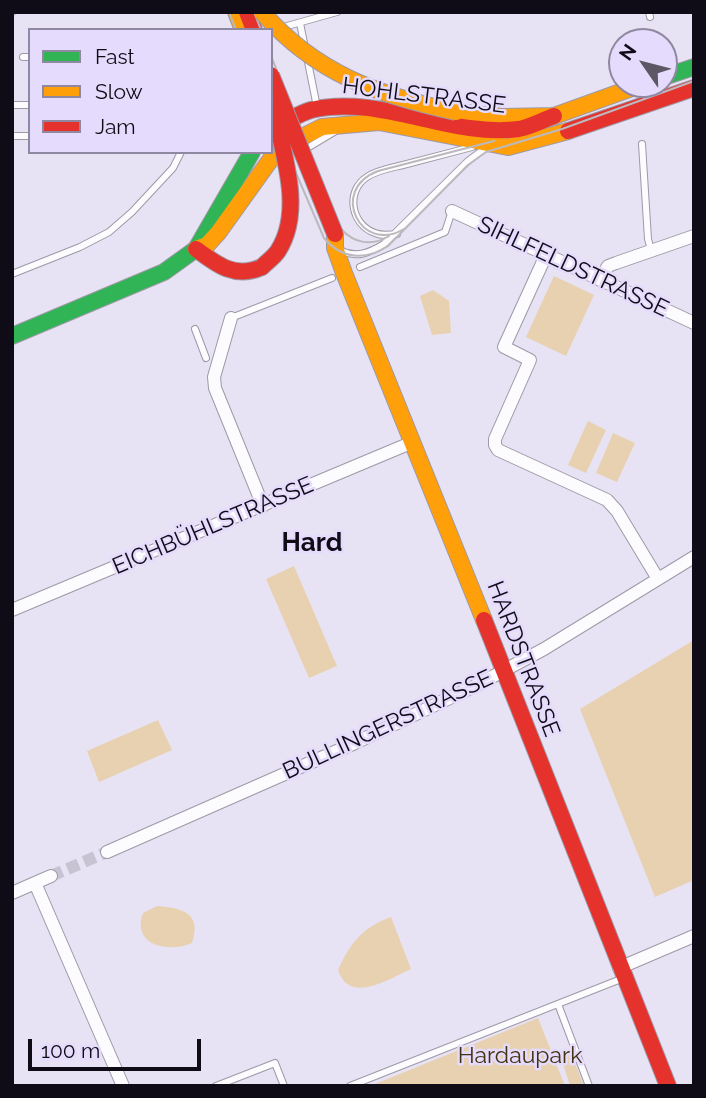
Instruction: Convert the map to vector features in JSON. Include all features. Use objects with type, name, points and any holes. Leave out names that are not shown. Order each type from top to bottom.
[{"type":"main road","points":[[236,12],[244,28]]},
{"type":"main road","points":[[245,12],[253,28]]},
{"type":"main road","points":[[261,12],[300,52],[335,73],[400,99],[456,112],[554,122]]},
{"type":"main road","points":[[273,80],[332,240]]},
{"type":"main road","name":"HOHLSTRASSE","points":[[273,130],[298,114],[317,108],[364,108],[461,126],[523,129],[694,88]]},
{"type":"main road","name":"HOHLSTRASSE","points":[[12,336],[164,272],[212,240],[271,159],[300,138],[323,127],[379,122],[492,145],[521,145],[613,106],[624,98]]},
{"type":"main road","points":[[273,106],[332,240]]},
{"type":"main road","points":[[196,249],[232,273],[262,268],[279,251],[289,216],[288,177],[273,106]]},
{"type":"main road","name":"HOHLSTRASSE","points":[[196,249],[237,176],[255,154]]},
{"type":"main road","name":"HARDSTRASSE","points":[[332,240],[668,1086]]},
{"type":"street","name":"SIHLFELDSTRASSE","points":[[452,211],[694,323]]},
{"type":"street","points":[[600,280],[608,266],[694,236]]},
{"type":"street","points":[[546,255],[504,347],[530,360],[495,439],[495,445],[498,450],[607,500],[617,511],[658,579]]},
{"type":"street","points":[[232,318],[214,377],[215,387],[262,506]]},
{"type":"street","name":"EICHBÜHLSTRASSE","points":[[12,610],[413,442]]},
{"type":"street","name":"BULLINGERSTRASSE","points":[[107,852],[384,729],[503,671],[544,649],[694,557]]},
{"type":"street","points":[[12,893],[51,876]]},
{"type":"street","points":[[35,883],[123,1086]]},
{"type":"street","points":[[621,973],[694,936]]},
{"type":"lane","points":[[273,30],[337,12]]},
{"type":"lane","points":[[300,23],[323,127]]},
{"type":"lane","name":"HOHLSTRASSE","points":[[273,144],[302,124],[317,108]]},
{"type":"lane","name":"HOHLSTRASSE","points":[[492,145],[554,122]]},
{"type":"lane","name":"HOHLSTRASSE","points":[[281,165],[344,124]]},
{"type":"lane","points":[[397,234],[373,233],[357,219],[353,198],[355,190],[364,179],[383,170],[481,144],[492,145]]},
{"type":"lane","points":[[642,144],[651,250]]},
{"type":"lane","points":[[332,240],[351,255],[363,254],[384,244],[468,161],[492,145]]},
{"type":"lane","points":[[12,274],[80,247],[109,232],[172,170],[180,154]]},
{"type":"lane","name":"HOHLSTRASSE","points":[[250,186],[271,171]]},
{"type":"lane","points":[[360,267],[445,232],[452,211]]},
{"type":"lane","points":[[232,318],[332,278]]},
{"type":"lane","points":[[195,329],[204,359],[215,354],[221,356]]},
{"type":"lane","points":[[350,1086],[558,1004],[621,973]]},
{"type":"lane","points":[[558,1004],[589,1086]]},
{"type":"lane","points":[[216,1086],[275,1063],[284,1086]]},
{"type":"green space","points":[[554,276],[594,295],[566,356],[526,337]]},
{"type":"green space","points":[[433,290],[449,301],[451,333],[432,335],[420,296]]},
{"type":"green space","points":[[588,421],[606,430],[586,473],[568,465]]},
{"type":"green space","points":[[613,433],[635,443],[617,482],[596,473]]},
{"type":"green space","points":[[294,566],[337,666],[309,678],[266,579]]},
{"type":"green space","points":[[694,640],[694,880],[655,897],[580,709]]},
{"type":"green space","points":[[158,720],[172,750],[99,782],[87,751]]},
{"type":"green space","points":[[157,906],[175,908],[188,914],[194,925],[192,943],[163,947],[147,940],[142,933],[143,913]]},
{"type":"green space","points":[[391,917],[411,969],[381,983],[360,988],[351,986],[343,980],[338,970],[347,952],[365,931]]},
{"type":"green space","name":"Hardaupark","points":[[538,1018],[565,1086],[370,1086]]},
{"type":"green space","name":"Hardaupark","points":[[571,1052],[584,1086],[570,1086],[561,1057]]},
{"type":"tunnel","points":[[51,876],[107,852]]},
{"type":"tram line","points":[[229,12],[235,28]]},
{"type":"tram line","points":[[254,12],[260,28]]},
{"type":"tram line","points":[[273,61],[341,229],[351,238],[363,242],[376,242],[389,236]]},
{"type":"tram line","points":[[273,120],[324,238],[346,254],[363,256],[388,246],[468,165],[486,152],[562,129],[694,81]]},
{"type":"tram line","points":[[404,229],[388,235],[375,234],[364,227],[356,217],[353,205],[355,192],[363,180],[378,171],[494,141]]},
{"type":"railway","points":[[12,15],[16,12]]},
{"type":"traffic: fast","points":[[678,72],[694,67]]},
{"type":"traffic: fast","points":[[12,336],[164,272],[196,249],[251,154]]},
{"type":"traffic: slow","points":[[236,12],[242,28]]},
{"type":"traffic: slow","points":[[262,12],[304,51],[350,79],[400,98],[456,112]]},
{"type":"traffic: slow","points":[[456,112],[502,117],[554,116],[608,97]]},
{"type":"traffic: slow","points":[[196,249],[207,245],[218,233],[271,159],[300,138],[322,127],[379,122],[508,147],[568,131]]},
{"type":"traffic: slow","points":[[335,234],[335,248],[344,273],[484,620]]},
{"type":"traffic: jam","points":[[247,12],[253,28]]},
{"type":"traffic: jam","points":[[273,80],[335,234]]},
{"type":"traffic: jam","points":[[568,131],[694,88]]},
{"type":"traffic: jam","points":[[277,126],[307,111],[337,107],[363,107],[466,128],[493,130],[519,129],[554,116]]},
{"type":"traffic: jam","points":[[262,267],[278,251],[290,218],[289,182],[274,110]]},
{"type":"traffic: jam","points":[[196,249],[219,265],[235,271],[243,272],[262,267]]},
{"type":"traffic: jam","points":[[484,620],[668,1086]]},
{"type":"district","name":"Hard","points":[[312,543]]}]
